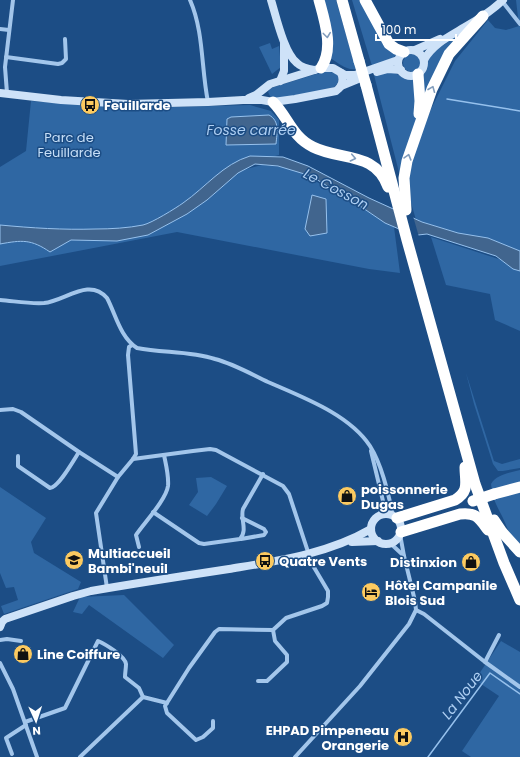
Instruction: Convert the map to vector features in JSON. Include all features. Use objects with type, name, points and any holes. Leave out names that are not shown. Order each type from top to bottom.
[{"type":"highway","points":[[317,69],[327,59],[328,46],[319,0]]},
{"type":"highway","points":[[342,0],[369,84],[466,453],[482,506],[520,600]]},
{"type":"highway","points":[[348,0],[362,60]]},
{"type":"highway","points":[[365,0],[390,44],[401,56]]},
{"type":"highway","points":[[402,208],[405,170],[418,125],[432,89],[449,54],[483,16]]},
{"type":"highway","points":[[418,74],[420,107],[418,125]]},
{"type":"highway","points":[[270,102],[282,112],[292,130],[307,144],[325,152],[362,160],[374,167],[385,179],[391,194],[402,208]]},
{"type":"highway","points":[[411,241],[464,425],[494,520],[520,584]]},
{"type":"highway","points":[[398,525],[460,497],[466,484],[466,453]]},
{"type":"highway","points":[[398,525],[520,487]]},
{"type":"highway","points":[[398,525],[466,513],[474,514],[495,540]]},
{"type":"highway","points":[[494,520],[502,532],[520,552]]},
{"type":"main road","points":[[270,0],[290,55],[297,64],[317,69]]},
{"type":"main road","points":[[4,93],[44,99],[96,103],[155,103],[243,100],[270,102],[331,92],[341,86],[383,70],[400,70],[410,76],[418,74],[423,68],[424,60],[434,48],[450,36],[483,16],[503,0]]},
{"type":"main road","points":[[243,100],[256,95],[270,84],[317,69],[333,68],[337,69],[341,73],[355,75],[401,56],[407,50],[415,50],[438,39],[450,36]]},
{"type":"main road","points":[[280,81],[284,70],[284,42]]},
{"type":"main road","points":[[415,50],[421,54],[424,60]]},
{"type":"main road","points":[[400,70],[399,67],[401,56]]},
{"type":"main road","points":[[341,73],[341,86]]},
{"type":"main road","points":[[265,89],[264,96],[270,102]]},
{"type":"main road","points":[[339,544],[361,541],[390,543],[395,540],[398,525],[389,514],[380,515],[374,520],[371,529],[372,534],[378,541]]},
{"type":"main road","points":[[0,626],[5,619],[73,596],[107,588],[269,562],[308,554],[339,544],[371,529]]},
{"type":"street","points":[[4,93],[5,67],[13,0]]},
{"type":"street","points":[[190,0],[195,12],[200,40],[208,102]]},
{"type":"street","points":[[503,0],[520,24]]},
{"type":"street","points":[[0,29],[9,30]]},
{"type":"street","points":[[6,57],[58,64],[62,63],[66,59],[65,39]]},
{"type":"street","points":[[0,66],[5,67]]},
{"type":"street","points":[[0,300],[45,303],[84,289],[96,290],[107,298],[124,336],[137,348],[189,354],[214,359],[231,365],[328,410],[357,431],[370,446],[377,459],[398,525],[404,556],[414,593],[416,610],[409,624],[367,677],[295,757]]},
{"type":"street","points":[[107,588],[96,513],[118,477],[133,459],[136,449],[128,355],[129,348],[132,345]]},
{"type":"street","points":[[0,410],[13,409],[21,412],[118,477]]},
{"type":"street","points":[[370,446],[383,500],[380,515]]},
{"type":"street","points":[[133,459],[204,449],[216,450],[283,486],[287,490],[308,554],[316,572],[328,591],[327,603],[286,618],[273,630],[219,629],[189,668],[165,706],[167,713],[196,740],[203,737],[212,728],[213,721]]},
{"type":"street","points":[[18,456],[18,466],[52,488],[58,484],[79,452]]},
{"type":"street","points":[[139,547],[136,535],[153,512],[166,492],[168,486],[164,455]]},
{"type":"street","points":[[240,539],[244,531],[242,518],[243,509],[263,474]]},
{"type":"street","points":[[153,512],[199,543],[204,544],[264,535],[266,532],[264,529],[242,518]]},
{"type":"street","points":[[390,543],[404,556]]},
{"type":"street","points":[[416,610],[424,614],[484,662],[520,687]]},
{"type":"street","points":[[258,681],[267,681],[287,662],[287,655],[275,641],[273,630]]},
{"type":"street","points":[[484,662],[499,635]]},
{"type":"street","points":[[0,640],[8,639],[20,641]]},
{"type":"street","points":[[12,754],[6,738],[26,723],[65,708],[98,641],[105,644],[125,660],[125,677],[139,688],[143,697]]},
{"type":"street","points":[[0,664],[13,689],[37,757]]},
{"type":"street","points":[[143,697],[167,702]]},
{"type":"street","points":[[80,757],[143,697]]},
{"type":"green space","points":[[322,0],[336,0],[356,69],[349,69],[330,58]]},
{"type":"green space","points":[[352,0],[362,0],[398,53],[393,58],[372,66]]},
{"type":"green space","points":[[516,0],[520,0],[520,251],[488,238],[458,233],[416,220],[408,192],[410,163],[430,111],[455,61],[488,20],[495,28],[506,30],[519,26]]},
{"type":"green space","points":[[457,36],[460,38],[423,108],[423,75],[427,70],[428,60],[433,52]]},
{"type":"green space","points":[[270,43],[272,49],[279,46],[281,67],[272,74],[259,47]]},
{"type":"green space","points":[[412,54],[418,57],[421,63],[418,69],[412,72],[406,69],[403,63],[406,57]]},
{"type":"green space","points":[[326,71],[335,73],[338,76],[337,84],[330,89],[275,99],[271,98],[268,92],[274,87]]},
{"type":"green space","points":[[388,71],[408,79],[416,80],[416,119],[401,180],[374,75]]},
{"type":"green space","name":"Parc de Feuillarde","points":[[31,101],[102,106],[120,109],[250,105],[271,111],[279,120],[279,155],[244,164],[224,175],[262,165],[292,168],[394,227],[400,273],[369,269],[177,232],[0,266],[0,167],[26,151]]},
{"type":"green space","points":[[431,237],[520,266],[520,331],[495,320],[490,294],[446,285]]},
{"type":"green space","points":[[466,373],[494,461],[502,464],[520,459],[520,468],[498,471],[493,464]]},
{"type":"green space","points":[[520,470],[520,483],[492,491],[491,484],[497,478],[504,474]]},
{"type":"green space","points":[[211,477],[227,486],[207,516],[189,505],[198,492],[196,478]]},
{"type":"green space","points":[[0,487],[46,518],[31,542],[34,553],[81,582],[78,589],[4,614],[1,606],[18,600],[14,587],[6,588],[0,573]]},
{"type":"green space","points":[[520,491],[520,549],[511,537],[494,499]]},
{"type":"green space","points":[[124,595],[174,645],[163,658],[89,605],[82,614],[73,612],[80,597]]},
{"type":"green space","points":[[501,641],[520,652],[520,757],[471,757],[462,751],[499,696],[475,680]]},
{"type":"water","name":"Fosse carrée","points":[[269,115],[276,124],[276,144],[226,145],[227,119],[231,117]]},
{"type":"water","name":"Le Cosson","points":[[250,156],[283,157],[308,166],[369,198],[422,222],[458,233],[488,238],[520,251],[520,271],[513,269],[496,256],[427,234],[418,235],[385,223],[311,176],[278,166],[255,164],[238,173],[207,200],[187,214],[148,235],[117,241],[71,240],[50,252],[32,243],[20,241],[0,244],[0,225],[83,229],[119,228],[147,224],[183,203],[231,164]]},
{"type":"water","points":[[312,195],[326,199],[327,233],[310,236],[305,229]]},
{"type":"pier","points":[[393,207],[413,216],[419,237],[399,231]]},
{"type":"waterway","points":[[447,99],[520,111]]},
{"type":"waterway","name":"La Noue","points":[[428,757],[490,673],[520,694]]},
{"type":"place","name":"Feuillarde","points":[[90,105]]},
{"type":"place","name":"poissonnerie Dugas","points":[[347,496]]},
{"type":"place","name":"Multiaccueil Bambi'neuil","points":[[74,560]]},
{"type":"place","name":"Quatre Vents","points":[[265,561]]},
{"type":"place","name":"Distinxion","points":[[471,562]]},
{"type":"place","name":"Hôtel Campanile Blois Sud","points":[[371,592]]},
{"type":"place","name":"Line Coiffure","points":[[23,654]]},
{"type":"place","name":"EHPAD Pimpeneau Orangerie","points":[[403,737]]}]
